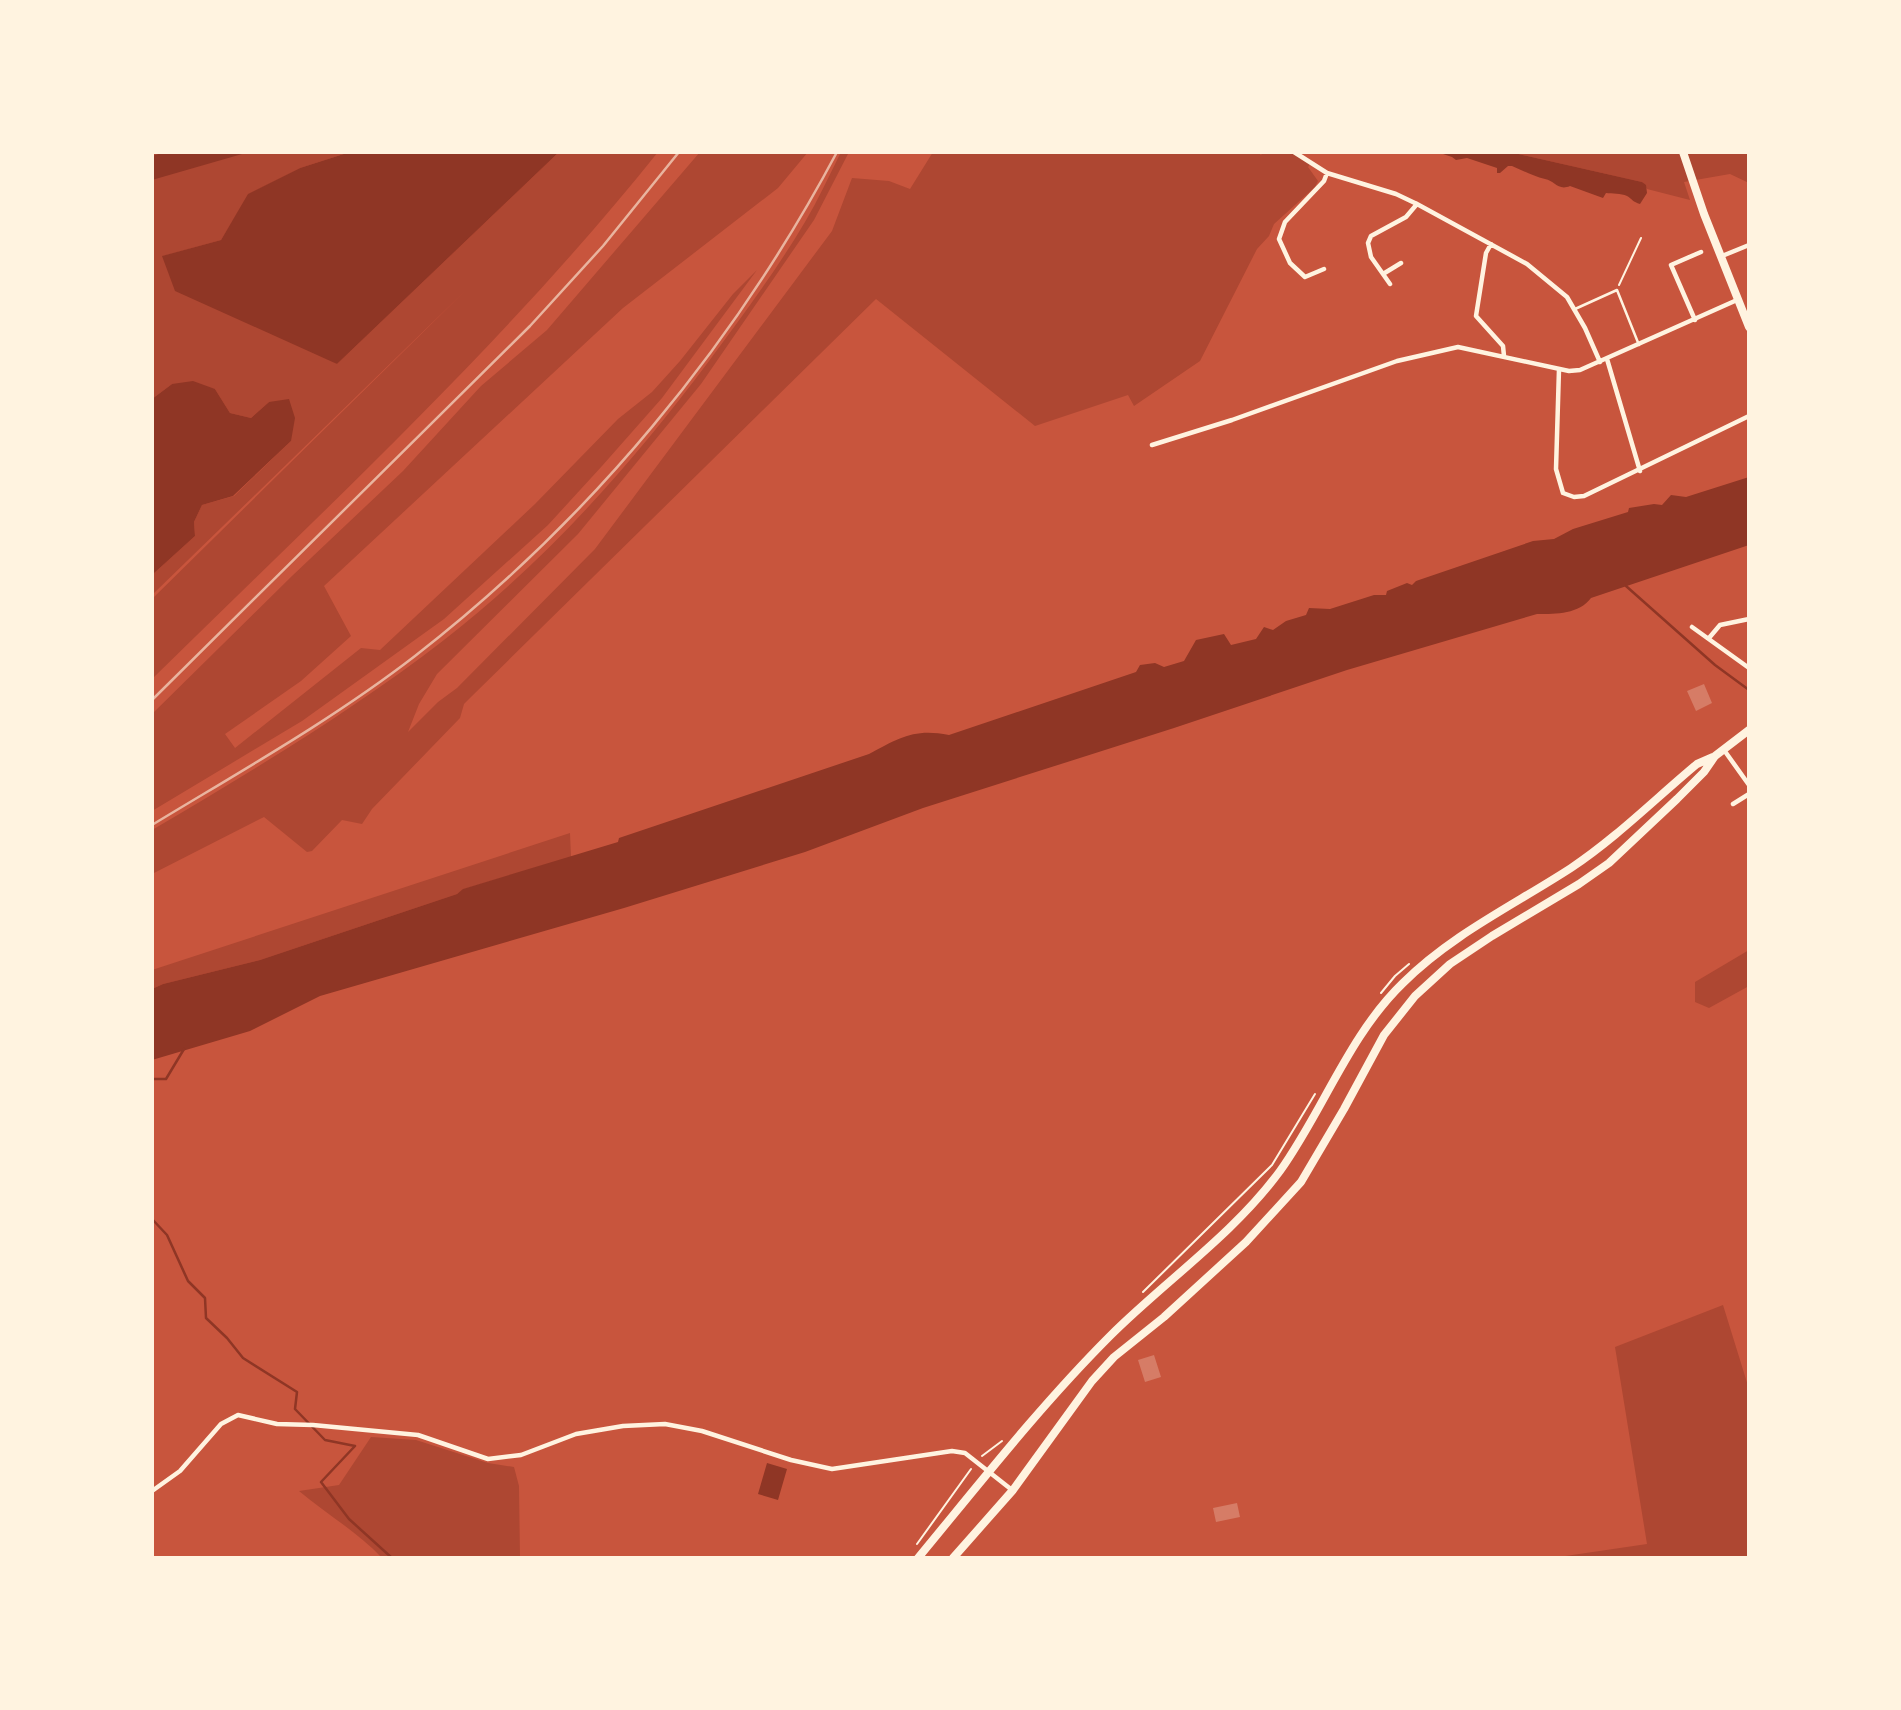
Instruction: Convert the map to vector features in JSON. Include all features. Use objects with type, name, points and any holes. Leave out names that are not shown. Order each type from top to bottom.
[{"type":"highway","points":[[1683,152],[1749,327]]},
{"type":"highway","points":[[953,1558],[1013,1490],[1077,1401],[1114,1356],[1169,1312],[1246,1242],[1301,1182],[1345,1109],[1384,1035],[1415,996],[1450,964],[1609,863],[1704,772],[1723,749],[1749,730]]},
{"type":"highway","points":[[918,1558],[1058,1390],[1112,1334],[1237,1220],[1279,1171],[1373,1018],[1403,982],[1456,939],[1600,848],[1697,764],[1716,756]]},
{"type":"street","points":[[1294,152],[1327,173],[1396,194],[1417,204],[1527,264],[1567,297],[1600,362]]},
{"type":"street","points":[[1324,269],[1305,277],[1290,263],[1279,239],[1285,222],[1324,181],[1327,173]]},
{"type":"street","points":[[1390,284],[1368,248],[1369,239],[1406,217],[1417,204]]},
{"type":"street","points":[[1491,244],[1486,253],[1476,316],[1503,346],[1504,356]]},
{"type":"street","points":[[1721,256],[1749,245]]},
{"type":"street","points":[[1695,320],[1671,265],[1701,252]]},
{"type":"street","points":[[1383,274],[1401,263]]},
{"type":"street","points":[[1153,445],[1397,360],[1458,347],[1569,371],[1580,370],[1738,300]]},
{"type":"street","points":[[1606,359],[1640,471]]},
{"type":"street","points":[[1559,369],[1556,469],[1563,493],[1574,497],[1584,496],[1640,471],[1749,416]]},
{"type":"street","points":[[1709,638],[1720,625],[1749,619]]},
{"type":"street","points":[[1692,626],[1749,668]]},
{"type":"street","points":[[1723,749],[1749,785]]},
{"type":"street","points":[[1733,804],[1749,794]]},
{"type":"street","points":[[152,1492],[180,1471],[221,1424],[239,1415],[277,1424],[418,1435],[488,1459],[521,1455],[576,1434],[623,1426],[665,1424],[702,1431],[791,1460],[832,1469],[952,1451],[965,1452],[1013,1490]]},
{"type":"lane","points":[[1575,309],[1617,290],[1639,345]]},
{"type":"path","points":[[1617,290],[1641,238]]},
{"type":"path","points":[[914,1548],[974,1465]]},
{"type":"shaded area","points":[[152,152],[350,152],[300,168],[249,194],[221,240],[163,256],[337,364],[559,152],[658,152],[600,222],[477,357],[152,679],[152,599],[469,287],[152,595],[152,575],[195,536],[194,522],[202,505],[234,496],[291,441],[269,402],[251,418],[230,413],[215,389],[172,384],[152,399]]},
{"type":"shaded area","points":[[165,152],[249,152],[152,180],[152,156]]},
{"type":"shaded area","points":[[350,152],[559,152],[337,364],[175,291],[162,256],[221,240],[248,194],[300,168]]},
{"type":"shaded area","points":[[700,152],[808,152],[778,188],[623,308],[324,586],[351,636],[301,681],[225,734],[235,748],[361,648],[380,650],[535,504],[618,419],[652,392],[733,294],[757,270],[662,398],[548,525],[444,619],[302,721],[152,811],[152,714],[403,471],[481,386],[547,330]]},
{"type":"shaded area","points":[[841,152],[849,152],[814,220],[701,384],[578,534],[437,674],[419,704],[408,732],[438,702],[457,688],[595,549],[832,231],[852,178],[889,181],[910,189],[933,152],[1258,152],[1261,155],[1263,152],[1294,152],[1310,164],[1308,167],[1318,181],[1315,187],[1274,224],[1269,236],[1257,249],[1200,361],[1134,406],[1128,395],[1035,426],[876,299],[464,704],[460,718],[372,809],[362,824],[342,820],[312,851],[307,852],[264,817],[152,874],[152,830],[301,740],[409,666],[482,609],[586,510],[679,400],[758,293],[805,222]]},
{"type":"shaded area","points":[[1437,152],[1510,152],[1642,182],[1646,185],[1647,193],[1640,204],[1622,194],[1606,193],[1603,198],[1570,186],[1559,187],[1512,166],[1497,173],[1497,168],[1467,158],[1456,160]]},
{"type":"shaded area","points":[[1510,152],[1749,152],[1749,183],[1730,174],[1684,182],[1690,200],[1647,189],[1642,182]]},
{"type":"shaded area","points":[[193,381],[215,389],[230,413],[251,418],[269,402],[289,399],[295,418],[291,441],[233,496],[202,505],[194,522],[195,536],[152,575],[152,399],[172,384]]},
{"type":"shaded area","points":[[1749,477],[1749,545],[1591,598],[1574,610],[1537,614],[1347,670],[923,808],[805,852],[624,908],[320,996],[250,1031],[152,1060],[152,989],[163,984],[260,960],[457,894],[463,889],[618,842],[619,838],[869,754],[907,736],[926,733],[949,735],[1136,672],[1140,665],[1155,663],[1164,667],[1184,661],[1196,640],[1224,634],[1231,645],[1256,639],[1264,627],[1273,630],[1286,621],[1306,615],[1309,608],[1330,609],[1374,595],[1386,595],[1387,591],[1407,583],[1412,585],[1416,581],[1533,541],[1554,539],[1573,529],[1628,512],[1629,508],[1662,505],[1671,495],[1686,497]]},
{"type":"shaded area","points":[[570,833],[571,857],[464,889],[457,894],[260,960],[152,989],[152,970]]},
{"type":"shaded area","points":[[1749,950],[1749,986],[1709,1008],[1695,1002],[1695,982]]},
{"type":"shaded area","points":[[1723,1305],[1749,1389],[1749,1558],[1552,1558],[1647,1544],[1615,1347]]},
{"type":"shaded area","points":[[371,1437],[416,1440],[488,1463],[514,1467],[519,1486],[520,1558],[382,1558],[299,1491],[339,1485]]},
{"type":"shaded area","points":[[767,1463],[787,1469],[778,1500],[758,1494]]},
{"type":"building","points":[[1704,684],[1712,703],[1696,711],[1687,691]]},
{"type":"building","points":[[1154,1355],[1161,1377],[1145,1382],[1138,1360]]},
{"type":"building","points":[[1237,1503],[1240,1517],[1216,1522],[1213,1508]]},
{"type":"waterway","points":[[1626,586],[1715,665],[1749,690]]},
{"type":"waterway","points":[[152,1079],[166,1079],[184,1049]]},
{"type":"waterway","points":[[152,1219],[167,1235],[188,1281],[205,1298],[206,1318],[243,1358],[297,1392],[295,1409],[325,1440],[355,1446],[321,1482],[349,1519],[392,1558]]},
{"type":"railway","points":[[152,700],[530,326],[603,246],[679,152]]},
{"type":"railway","points":[[152,825],[286,744],[384,679],[479,604],[540,548],[653,426],[704,361],[752,294],[837,152]]}]
